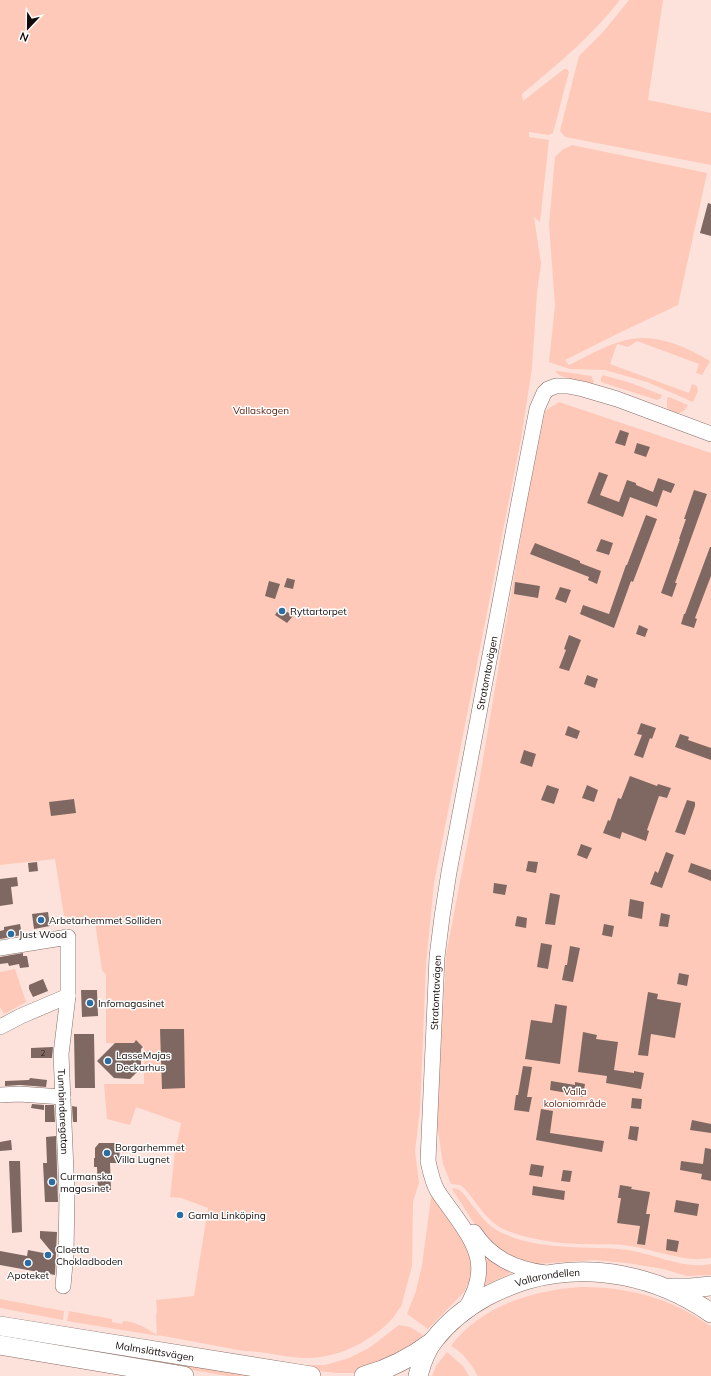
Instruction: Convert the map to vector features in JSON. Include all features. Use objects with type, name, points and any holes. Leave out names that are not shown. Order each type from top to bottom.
[{"type":"main road","name":"Vallarondellen","points":[[418,1376],[433,1341],[463,1311],[503,1288],[529,1279],[554,1274],[579,1272],[600,1273],[637,1279],[667,1288],[696,1302],[711,1312]]},
{"type":"main road","points":[[667,1288],[711,1286]]},
{"type":"main road","name":"Malmslättsvägen","points":[[0,1326],[311,1376]]},
{"type":"main road","points":[[364,1376],[392,1366],[418,1352],[433,1341]]},
{"type":"main road","name":"Malmslättsvägen","points":[[0,1345],[184,1376]]},
{"type":"street","name":"Stratomtavägen","points":[[463,1311],[473,1294],[478,1278],[479,1266],[477,1254],[474,1244],[437,1190],[428,1161],[437,957],[442,917],[518,507],[539,402],[548,389],[556,386],[568,386],[601,394],[711,434]]},
{"type":"street","name":"Tunnbindaregatan","points":[[0,948],[68,937],[68,996],[61,1054],[67,1208],[66,1253],[63,1286]]},
{"type":"street","points":[[0,1027],[21,1016],[68,996]]},
{"type":"street","points":[[0,1095],[18,1094],[63,1097]]},
{"type":"street","name":"Stratomtavägen","points":[[429,1132],[437,1165],[445,1186],[481,1241],[495,1255],[518,1268],[554,1274]]},
{"type":"green space","name":"Vallaskogen","points":[[0,0],[620,0],[586,38],[522,94],[523,101],[564,69],[567,69],[569,72],[553,133],[549,135],[529,132],[529,137],[549,140],[540,222],[534,217],[541,263],[537,293],[532,368],[521,439],[434,883],[426,964],[420,1110],[415,1151],[419,1183],[413,1202],[412,1266],[401,1307],[390,1322],[362,1343],[328,1356],[302,1358],[244,1351],[158,1335],[159,1336],[67,1321],[69,1311],[112,1319],[112,1322],[122,1324],[123,1321],[131,1322],[142,1326],[157,1335],[156,1300],[194,1296],[208,1208],[181,1198],[170,1197],[175,1152],[181,1123],[136,1107],[130,1125],[107,1119],[104,1084],[144,1084],[144,1046],[106,1043],[106,975],[102,970],[95,922],[64,916],[55,859],[0,865]]},
{"type":"green space","points":[[629,0],[663,0],[648,100],[711,113],[711,165],[565,137],[560,131],[579,56],[604,31]]},
{"type":"green space","points":[[572,145],[707,173],[678,305],[565,360],[569,365],[607,347],[631,339],[652,338],[672,343],[710,361],[702,375],[696,373],[699,364],[637,341],[628,347],[617,344],[610,364],[689,393],[692,384],[697,386],[698,391],[693,402],[647,382],[605,370],[570,369],[549,362],[555,305],[549,225],[555,157],[562,150]]},
{"type":"green space","points":[[558,371],[591,376],[594,381],[592,384],[588,385],[561,376],[555,372]]},
{"type":"green space","points":[[603,375],[631,383],[662,395],[661,398],[657,400],[601,382]]},
{"type":"green space","points":[[669,397],[688,405],[684,411],[677,414],[672,413],[667,408],[667,398]]},
{"type":"green space","name":"Valla koloniområde","points":[[559,402],[711,453],[711,1258],[691,1259],[623,1245],[559,1243],[530,1238],[503,1229],[497,1226],[482,1211],[465,1189],[460,1185],[451,1184],[443,1164],[437,1124],[446,955],[479,783],[526,505],[545,411]]},
{"type":"green space","points":[[15,969],[26,1002],[4,1014],[0,1007],[0,972]]},
{"type":"green space","points":[[455,1188],[465,1195],[481,1216],[492,1227],[515,1238],[531,1243],[563,1247],[628,1250],[691,1265],[711,1264],[711,1275],[687,1276],[663,1269],[627,1263],[595,1260],[535,1264],[507,1257],[479,1231],[452,1189]]},
{"type":"green space","points":[[436,1194],[473,1258],[471,1277],[464,1292],[428,1329],[407,1314],[416,1291],[422,1265],[431,1198]]},
{"type":"green space","points":[[485,1256],[493,1263],[511,1273],[482,1287],[485,1266]]},
{"type":"green space","points":[[579,1287],[614,1289],[647,1296],[678,1307],[709,1325],[711,1327],[711,1376],[478,1376],[463,1355],[451,1346],[463,1332],[477,1320],[508,1303],[543,1292]]},
{"type":"green space","points":[[0,1299],[64,1311],[63,1320],[0,1308]]},
{"type":"green space","points":[[399,1325],[410,1327],[423,1335],[410,1349],[369,1369],[354,1373],[319,1371],[206,1353],[206,1350],[304,1365],[325,1365],[349,1358],[369,1348]]},
{"type":"green space","points":[[0,1333],[263,1376],[228,1376],[0,1338]]},
{"type":"green space","points":[[0,1352],[141,1376],[124,1376],[0,1355]]},
{"type":"green space","points":[[447,1352],[463,1366],[469,1376],[432,1376],[436,1366]]},
{"type":"building","points":[[708,203],[711,204],[711,236],[700,233]]},
{"type":"building","points":[[620,430],[629,433],[625,446],[615,443]]},
{"type":"building","points":[[637,443],[650,447],[646,457],[634,453]]},
{"type":"building","points":[[599,472],[608,475],[600,495],[619,502],[627,480],[653,492],[658,478],[675,484],[671,493],[663,490],[657,507],[630,497],[623,517],[587,503]]},
{"type":"building","points":[[694,490],[707,494],[675,583],[677,583],[672,597],[661,593],[680,539],[686,519],[684,519]]},
{"type":"building","points":[[646,515],[657,519],[633,582],[631,581],[614,628],[580,614],[583,605],[609,614],[626,565]]},
{"type":"building","points":[[601,539],[613,543],[609,555],[596,551]]},
{"type":"building","points":[[535,543],[601,571],[597,584],[588,580],[589,577],[530,554]]},
{"type":"building","points":[[710,547],[711,576],[695,618],[697,619],[694,628],[681,624]]},
{"type":"building","points":[[287,578],[295,580],[293,589],[284,587]]},
{"type":"building","points":[[269,581],[280,584],[275,599],[265,596]]},
{"type":"building","points":[[515,582],[540,586],[538,598],[514,594]]},
{"type":"building","points":[[560,587],[571,590],[566,603],[555,599]]},
{"type":"building","name":"Ryttartorpet","points":[[280,607],[293,616],[287,623],[275,615]]},
{"type":"building","points":[[639,625],[648,629],[645,637],[636,634]]},
{"type":"building","points":[[569,635],[581,640],[569,671],[559,668],[566,650],[564,649]]},
{"type":"building","points":[[587,675],[598,679],[595,688],[584,684]]},
{"type":"building","points":[[641,723],[656,728],[652,739],[650,738],[643,758],[634,755],[642,735],[637,734]]},
{"type":"building","points":[[568,726],[580,731],[577,739],[565,735]]},
{"type":"building","points":[[680,734],[689,737],[688,740],[711,748],[711,760],[675,747]]},
{"type":"building","points":[[524,750],[536,754],[532,767],[520,763]]},
{"type":"building","points":[[630,776],[657,786],[658,784],[671,788],[667,798],[659,796],[647,830],[649,831],[646,841],[622,832],[620,839],[603,833],[608,820],[610,821],[618,798],[621,799]]},
{"type":"building","points":[[547,785],[559,789],[554,804],[541,800]]},
{"type":"building","points":[[587,785],[598,790],[594,802],[582,798]]},
{"type":"building","points":[[74,799],[76,813],[51,816],[49,802]]},
{"type":"building","points":[[687,800],[695,802],[695,806],[685,835],[675,832]]},
{"type":"building","points":[[581,844],[592,848],[587,859],[577,855]]},
{"type":"building","points":[[666,852],[674,855],[662,888],[650,884],[655,871],[658,873]]},
{"type":"building","points":[[528,861],[538,862],[536,873],[526,871]]},
{"type":"building","points":[[37,862],[38,871],[29,872],[28,863]]},
{"type":"building","points":[[691,863],[711,870],[711,881],[688,872]]},
{"type":"building","points":[[17,877],[18,886],[11,887],[13,904],[0,906],[0,879]]},
{"type":"building","points":[[494,883],[507,885],[505,895],[493,893]]},
{"type":"building","points":[[550,893],[560,895],[555,925],[545,924]]},
{"type":"building","points":[[630,899],[644,902],[642,919],[628,916]]},
{"type":"building","name":"Arbetarhemmet Solliden","points":[[48,912],[50,926],[34,929],[32,914]]},
{"type":"building","points":[[661,913],[670,915],[668,927],[659,926]]},
{"type":"building","points":[[517,916],[527,918],[526,928],[515,926]]},
{"type":"building","name":"Just Wood","points":[[20,924],[22,935],[0,939],[0,931],[4,930],[4,927]]},
{"type":"building","points":[[604,924],[614,926],[612,937],[602,935]]},
{"type":"building","points":[[541,943],[552,945],[548,969],[537,967]]},
{"type":"building","points":[[570,946],[580,948],[573,982],[562,980],[565,965],[567,965]]},
{"type":"building","points":[[23,953],[23,956],[27,956],[29,967],[20,968],[19,964],[9,966],[8,963],[0,964],[0,957]]},
{"type":"building","points":[[679,973],[689,975],[687,986],[677,984]]},
{"type":"building","points":[[43,979],[48,991],[33,997],[29,989],[29,985]]},
{"type":"building","name":"Infomagasinet","points":[[81,990],[97,990],[98,1016],[82,1017]]},
{"type":"building","points":[[648,992],[658,994],[657,999],[681,1003],[675,1038],[651,1034],[648,1056],[638,1055]]},
{"type":"building","points":[[555,1004],[567,1006],[560,1064],[525,1059],[531,1020],[552,1023]]},
{"type":"building","points":[[160,1029],[184,1029],[185,1088],[162,1089]]},
{"type":"building","points":[[583,1032],[597,1035],[596,1039],[618,1042],[614,1070],[644,1073],[641,1089],[606,1083],[607,1076],[578,1072]]},
{"type":"building","points":[[74,1034],[94,1034],[95,1088],[75,1088]]},
{"type":"building","points":[[136,1040],[143,1047],[141,1049],[141,1068],[130,1079],[114,1078],[97,1061],[115,1043],[134,1043]]},
{"type":"building","points":[[53,1047],[52,1058],[31,1058],[31,1048]]},
{"type":"building","points":[[523,1066],[532,1067],[527,1097],[532,1097],[529,1112],[514,1110]]},
{"type":"building","points":[[30,1078],[47,1080],[46,1087],[20,1085],[5,1086],[5,1081],[29,1080]]},
{"type":"building","points":[[551,1081],[575,1085],[575,1082],[585,1084],[583,1097],[550,1090]]},
{"type":"building","points":[[632,1098],[642,1099],[641,1109],[631,1108]]},
{"type":"building","points":[[32,1104],[44,1105],[44,1110],[31,1108]]},
{"type":"building","points":[[45,1105],[54,1105],[55,1122],[45,1122]]},
{"type":"building","points":[[72,1106],[77,1107],[77,1122],[73,1122]]},
{"type":"building","points":[[541,1109],[553,1111],[550,1133],[604,1141],[602,1152],[536,1140]]},
{"type":"building","points":[[692,1120],[711,1124],[711,1133],[690,1130]]},
{"type":"building","points":[[630,1126],[639,1127],[637,1141],[628,1139]]},
{"type":"building","name":"Curmanska magasinet","points":[[56,1136],[58,1202],[45,1202],[43,1163],[47,1163],[46,1137]]},
{"type":"building","points":[[11,1140],[12,1150],[0,1151],[0,1142]]},
{"type":"building","name":"Borgarhemmet Villa Lugnet","points":[[99,1143],[119,1143],[120,1163],[110,1163],[111,1190],[98,1191],[97,1167],[94,1167],[94,1158],[95,1148]]},
{"type":"building","points":[[705,1148],[711,1149],[711,1181],[701,1179],[702,1174],[680,1170],[681,1161],[703,1164]]},
{"type":"building","points":[[9,1161],[20,1161],[22,1232],[12,1233]]},
{"type":"building","points":[[531,1164],[544,1166],[542,1177],[529,1175]]},
{"type":"building","points":[[563,1170],[572,1171],[570,1182],[561,1181]]},
{"type":"building","points":[[620,1185],[632,1187],[631,1189],[650,1192],[646,1214],[650,1214],[645,1245],[637,1244],[640,1226],[617,1223],[621,1198],[618,1198]]},
{"type":"building","points":[[533,1186],[565,1191],[564,1200],[532,1195]]},
{"type":"building","points":[[676,1200],[699,1204],[697,1216],[674,1212]]},
{"type":"building","points":[[40,1231],[57,1232],[55,1275],[0,1265],[0,1251],[27,1256],[28,1250],[54,1255],[40,1238]]},
{"type":"building","points":[[667,1239],[679,1241],[677,1252],[666,1250]]},
{"type":"place","name":"Ryttartorpet","points":[[282,611]]},
{"type":"place","name":"Arbetarhemmet Solliden","points":[[41,920]]},
{"type":"place","name":"Just Wood","points":[[11,934]]},
{"type":"place","name":"Infomagasinet","points":[[90,1003]]},
{"type":"place","name":"LasseMajas Deckarhus","points":[[108,1061]]},
{"type":"place","name":"Borgarhemmet Villa Lugnet","points":[[107,1153]]},
{"type":"place","name":"Curmanska magasinet","points":[[52,1182]]},
{"type":"place","name":"Gamla Linköping","points":[[180,1215]]},
{"type":"place","name":"Cloetta Chokladboden","points":[[48,1255]]},
{"type":"place","name":"Apoteket","points":[[28,1263]]}]
